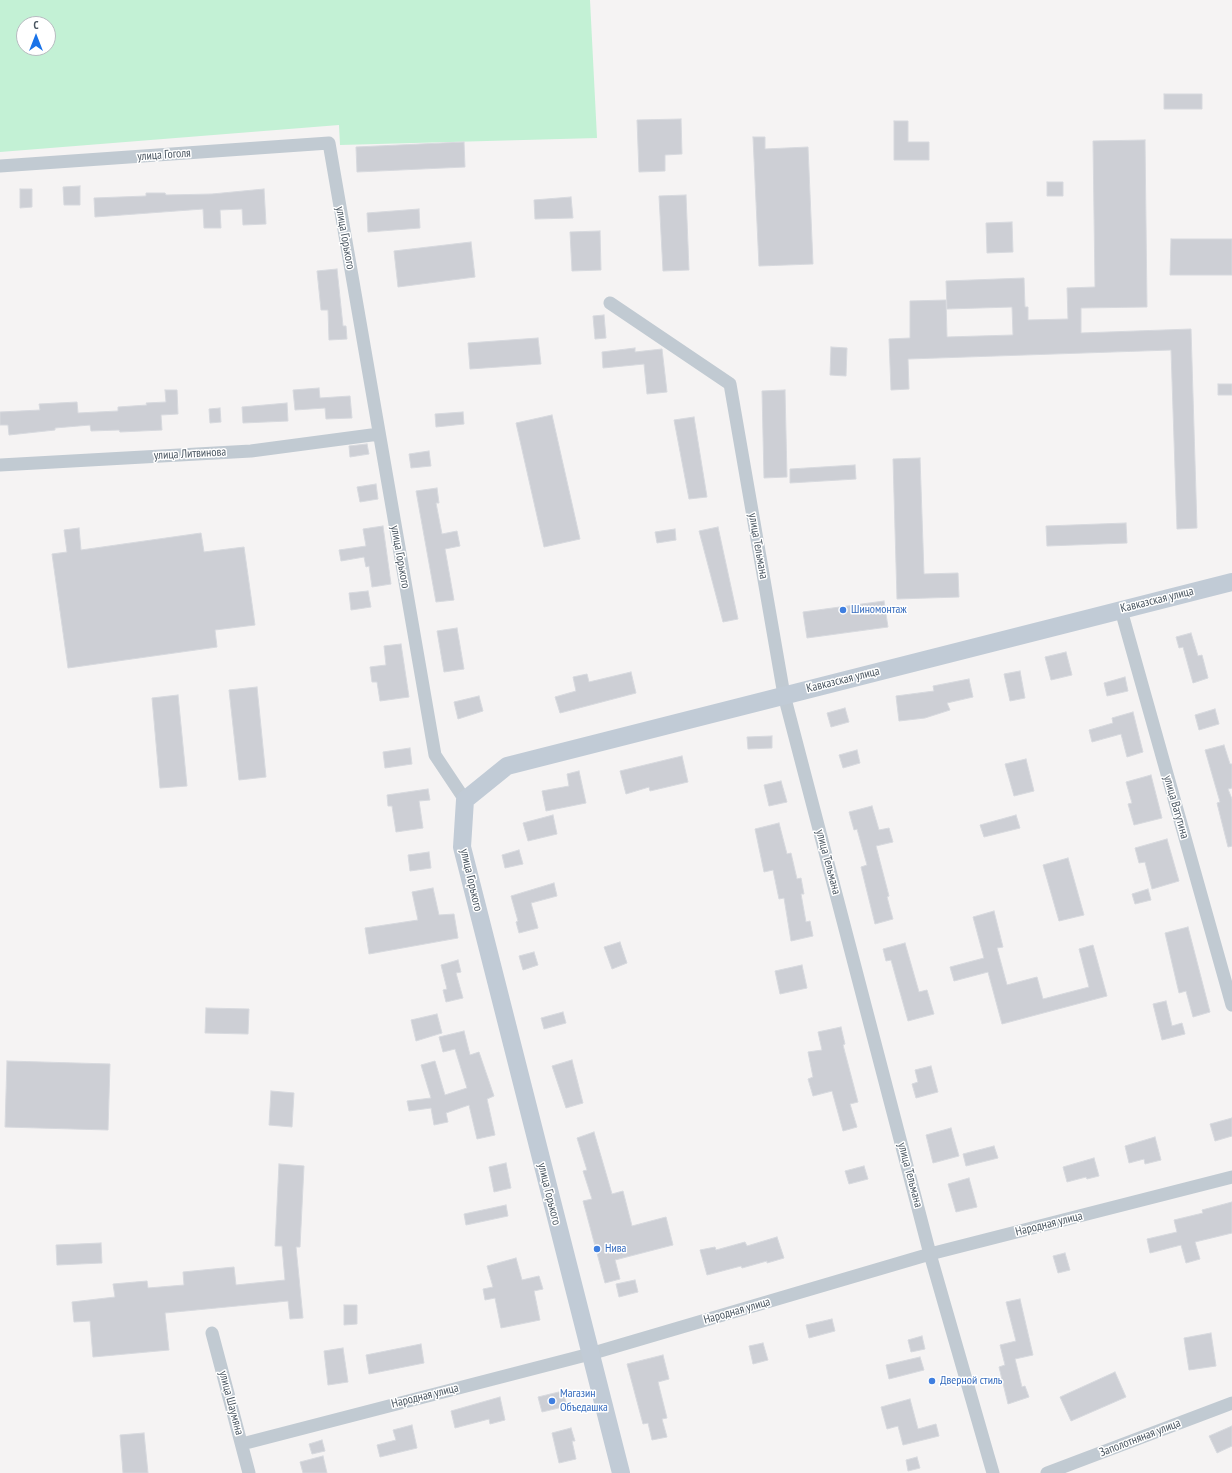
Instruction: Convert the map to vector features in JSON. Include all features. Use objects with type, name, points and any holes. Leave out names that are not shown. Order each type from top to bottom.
[{"type":"main road","name":"Кавказская улица","points":[[465,800],[507,766],[1232,582]]},
{"type":"main road","name":"улица Горького","points":[[465,800],[462,847],[621,1473]]},
{"type":"street","name":"улица Гоголя","points":[[0,166],[329,143]]},
{"type":"street","name":"улица Горького","points":[[329,143],[435,755],[465,800]]},
{"type":"street","name":"улица Тельмана","points":[[610,303],[730,384],[784,695],[930,1254],[993,1473]]},
{"type":"street","name":"улица Литвинова","points":[[0,465],[251,451],[379,434]]},
{"type":"street","name":"улица Ватутина","points":[[1121,610],[1232,1005]]},
{"type":"street","name":"Народная улица","points":[[242,1444],[590,1354],[930,1254],[1232,1177]]},
{"type":"street","name":"улица Шаумяна","points":[[212,1333],[249,1473]]},
{"type":"street","name":"Заполотняная улица","points":[[1047,1473],[1232,1403]]},
{"type":"green space","points":[[0,0],[590,0],[597,138],[340,145],[339,125],[0,152]]},
{"type":"building","points":[[1164,94],[1202,94],[1202,109],[1164,109]]},
{"type":"building","points":[[681,119],[682,154],[665,155],[665,171],[639,172],[637,120]]},
{"type":"building","points":[[894,121],[908,121],[908,142],[929,142],[929,160],[894,160]]},
{"type":"building","points":[[753,137],[765,137],[765,149],[808,147],[813,264],[759,266]]},
{"type":"building","points":[[1145,140],[1147,307],[1081,308],[1081,333],[1191,329],[1197,528],[1177,529],[1171,350],[908,359],[909,389],[891,390],[889,339],[910,338],[910,301],[946,300],[947,337],[1013,335],[1012,307],[947,309],[946,281],[1024,278],[1025,307],[1028,307],[1028,320],[1068,319],[1067,288],[1095,287],[1093,141]]},
{"type":"building","points":[[464,142],[465,167],[357,172],[356,147]]},
{"type":"building","points":[[1047,182],[1063,182],[1063,196],[1047,196]]},
{"type":"building","points":[[80,186],[80,205],[64,205],[63,187]]},
{"type":"building","points":[[20,189],[32,189],[32,207],[20,208]]},
{"type":"building","points":[[264,189],[266,224],[243,225],[242,209],[220,210],[221,228],[204,228],[203,209],[95,217],[94,198],[146,196],[146,193],[165,193],[166,195],[212,194]]},
{"type":"building","points":[[686,195],[689,270],[663,271],[659,196]]},
{"type":"building","points":[[571,197],[573,218],[535,219],[534,200]]},
{"type":"building","points":[[419,209],[420,228],[368,232],[367,213]]},
{"type":"building","points":[[1012,222],[1013,252],[987,253],[986,223]]},
{"type":"building","points":[[600,231],[601,270],[572,271],[570,232]]},
{"type":"building","points":[[1171,239],[1232,239],[1232,275],[1170,275]]},
{"type":"building","points":[[471,242],[475,277],[398,287],[394,251]]},
{"type":"building","points":[[337,269],[343,326],[346,326],[347,339],[329,340],[328,310],[321,310],[317,271]]},
{"type":"building","points":[[604,315],[606,338],[595,339],[593,316]]},
{"type":"building","points":[[538,338],[541,364],[470,369],[468,343]]},
{"type":"building","points":[[831,347],[847,348],[846,376],[830,375]]},
{"type":"building","points":[[635,348],[635,352],[662,349],[667,392],[647,394],[644,364],[603,368],[602,352]]},
{"type":"building","points":[[1218,384],[1232,384],[1232,395],[1218,395]]},
{"type":"building","points":[[319,388],[320,398],[350,396],[352,418],[326,419],[325,408],[295,410],[293,390]]},
{"type":"building","points":[[165,390],[177,390],[178,414],[161,415],[162,430],[120,432],[119,430],[91,431],[90,425],[55,428],[55,430],[9,435],[8,425],[0,425],[0,412],[40,410],[39,404],[77,402],[78,413],[118,411],[118,407],[166,402]]},
{"type":"building","points":[[785,390],[787,477],[764,478],[762,391]]},
{"type":"building","points":[[287,403],[288,421],[243,423],[242,407]]},
{"type":"building","points":[[220,408],[221,422],[210,423],[209,409]]},
{"type":"building","points":[[463,412],[464,424],[436,427],[435,414]]},
{"type":"building","points":[[552,415],[580,539],[544,547],[516,423]]},
{"type":"building","points":[[694,417],[707,497],[689,499],[674,420]]},
{"type":"building","points":[[367,444],[369,454],[350,457],[349,446]]},
{"type":"building","points":[[429,451],[431,466],[411,468],[409,454]]},
{"type":"building","points":[[920,458],[924,574],[958,573],[959,597],[897,599],[893,459]]},
{"type":"building","points":[[855,465],[856,479],[790,483],[790,469]]},
{"type":"building","points":[[376,484],[378,499],[360,502],[357,487]]},
{"type":"building","points":[[437,488],[439,503],[436,503],[442,534],[457,531],[460,546],[445,549],[454,600],[436,602],[416,491]]},
{"type":"building","points":[[1126,523],[1127,543],[1047,546],[1046,526]]},
{"type":"building","points":[[383,526],[391,584],[372,587],[369,566],[366,567],[364,557],[341,561],[339,550],[366,546],[363,529]]},
{"type":"building","points":[[718,527],[738,619],[723,622],[699,531]]},
{"type":"building","points":[[79,528],[81,550],[201,533],[204,552],[244,547],[255,625],[215,630],[217,647],[68,668],[52,554],[67,552],[64,530]]},
{"type":"building","points":[[675,529],[676,540],[657,543],[655,532]]},
{"type":"building","points":[[368,591],[371,607],[351,610],[349,593]]},
{"type":"building","points":[[884,601],[888,627],[807,638],[803,612]]},
{"type":"building","points":[[457,628],[464,669],[444,672],[437,631]]},
{"type":"building","points":[[1191,633],[1198,656],[1202,655],[1208,678],[1193,683],[1183,647],[1179,648],[1176,637]]},
{"type":"building","points":[[401,644],[409,697],[380,701],[377,682],[372,682],[370,667],[386,665],[384,646]]},
{"type":"building","points":[[1066,652],[1072,675],[1051,680],[1045,657]]},
{"type":"building","points":[[1020,671],[1025,698],[1010,701],[1004,674]]},
{"type":"building","points":[[631,672],[636,693],[560,713],[555,697],[576,691],[573,677],[587,674],[589,682]]},
{"type":"building","points":[[1125,677],[1128,691],[1107,696],[1104,683]]},
{"type":"building","points":[[969,679],[973,697],[947,703],[950,710],[925,718],[899,721],[896,696],[934,691],[933,686]]},
{"type":"building","points":[[257,687],[266,777],[239,780],[229,690]]},
{"type":"building","points":[[178,695],[187,786],[160,788],[152,698]]},
{"type":"building","points":[[479,696],[483,711],[458,719],[454,702]]},
{"type":"building","points":[[845,708],[849,722],[831,727],[827,713]]},
{"type":"building","points":[[1215,709],[1219,724],[1199,730],[1195,715]]},
{"type":"building","points":[[1133,712],[1143,752],[1127,757],[1121,734],[1092,742],[1089,730],[1113,723],[1112,718]]},
{"type":"building","points":[[772,736],[772,748],[748,749],[747,737]]},
{"type":"building","points":[[1224,745],[1230,764],[1232,764],[1232,788],[1228,789],[1232,799],[1232,846],[1228,847],[1217,803],[1220,802],[1205,750]]},
{"type":"building","points":[[410,748],[412,764],[385,768],[383,752]]},
{"type":"building","points":[[857,750],[860,763],[843,768],[839,755]]},
{"type":"building","points":[[682,756],[688,782],[650,791],[649,787],[626,794],[620,771]]},
{"type":"building","points":[[1026,759],[1034,791],[1014,796],[1005,764]]},
{"type":"building","points":[[579,771],[586,803],[546,811],[542,791],[569,786],[567,774]]},
{"type":"building","points":[[1151,775],[1162,818],[1134,825],[1128,804],[1132,803],[1126,782]]},
{"type":"building","points":[[781,781],[787,802],[769,806],[764,785]]},
{"type":"building","points":[[428,789],[430,800],[419,801],[423,828],[396,832],[392,806],[388,806],[387,795]]},
{"type":"building","points":[[872,806],[879,830],[889,828],[893,842],[876,846],[889,896],[887,897],[893,919],[875,924],[861,867],[867,865],[857,829],[854,830],[849,812]]},
{"type":"building","points":[[553,815],[557,834],[528,841],[523,823]]},
{"type":"building","points":[[1016,815],[1020,828],[984,837],[980,825]]},
{"type":"building","points":[[779,823],[787,854],[791,853],[797,879],[801,878],[804,894],[801,894],[806,922],[810,921],[813,936],[791,941],[784,898],[779,899],[773,870],[764,872],[755,829]]},
{"type":"building","points":[[1167,839],[1179,881],[1152,889],[1145,862],[1139,863],[1135,848]]},
{"type":"building","points":[[519,850],[523,864],[505,868],[502,855]]},
{"type":"building","points":[[429,852],[431,868],[410,871],[408,855]]},
{"type":"building","points":[[1068,858],[1084,915],[1059,921],[1043,865]]},
{"type":"building","points":[[554,883],[557,896],[531,903],[538,928],[519,933],[516,922],[518,921],[511,896]]},
{"type":"building","points":[[433,888],[439,915],[454,914],[458,938],[369,954],[365,928],[418,920],[412,892]]},
{"type":"building","points":[[1148,889],[1151,900],[1135,904],[1132,894]]},
{"type":"building","points":[[994,911],[1003,947],[997,948],[1007,985],[1037,977],[1043,999],[1089,987],[1079,949],[1093,945],[1107,996],[1002,1024],[988,972],[954,981],[950,967],[984,958],[973,917]]},
{"type":"building","points":[[1188,927],[1210,1012],[1193,1017],[1186,991],[1179,993],[1165,933]]},
{"type":"building","points":[[620,942],[627,963],[612,969],[604,947]]},
{"type":"building","points":[[905,943],[919,992],[927,990],[934,1014],[908,1021],[891,960],[886,961],[883,949]]},
{"type":"building","points":[[534,952],[538,965],[523,970],[519,956]]},
{"type":"building","points":[[458,960],[461,972],[456,973],[463,998],[446,1002],[443,990],[447,989],[441,965]]},
{"type":"building","points":[[802,965],[807,988],[780,994],[775,971]]},
{"type":"building","points":[[1166,1001],[1172,1026],[1182,1023],[1185,1034],[1162,1040],[1153,1004]]},
{"type":"building","points":[[206,1008],[249,1009],[248,1034],[205,1033]]},
{"type":"building","points":[[563,1012],[566,1023],[544,1029],[541,1018]]},
{"type":"building","points":[[437,1014],[442,1033],[416,1041],[411,1020]]},
{"type":"building","points":[[841,1027],[845,1044],[843,1045],[858,1102],[850,1104],[857,1127],[843,1131],[832,1091],[813,1096],[808,1079],[813,1077],[808,1052],[822,1050],[818,1032]]},
{"type":"building","points":[[464,1031],[470,1055],[479,1052],[494,1096],[487,1099],[495,1135],[477,1139],[469,1105],[446,1113],[448,1122],[434,1125],[431,1108],[409,1111],[407,1101],[431,1098],[421,1065],[435,1061],[445,1095],[467,1088],[455,1049],[443,1052],[439,1037]]},
{"type":"building","points":[[572,1060],[583,1103],[566,1108],[552,1066]]},
{"type":"building","points":[[7,1061],[110,1064],[108,1130],[5,1127]]},
{"type":"building","points":[[931,1066],[938,1092],[916,1098],[912,1084],[918,1082],[915,1070]]},
{"type":"building","points":[[271,1091],[294,1093],[292,1127],[269,1125]]},
{"type":"building","points":[[1232,1118],[1232,1136],[1215,1141],[1210,1124]]},
{"type":"building","points":[[951,1128],[959,1156],[933,1163],[926,1135]]},
{"type":"building","points":[[594,1132],[612,1194],[623,1191],[632,1226],[666,1217],[673,1245],[615,1260],[620,1279],[605,1283],[583,1201],[592,1199],[583,1171],[587,1170],[577,1138]]},
{"type":"building","points":[[1155,1137],[1161,1160],[1145,1164],[1144,1159],[1129,1163],[1125,1146]]},
{"type":"building","points":[[994,1146],[998,1158],[966,1166],[963,1154]]},
{"type":"building","points":[[1094,1158],[1099,1176],[1087,1179],[1086,1177],[1067,1182],[1063,1167]]},
{"type":"building","points":[[506,1163],[511,1188],[494,1192],[489,1167]]},
{"type":"building","points":[[279,1164],[304,1166],[300,1247],[296,1247],[303,1318],[290,1319],[288,1301],[165,1313],[169,1350],[93,1357],[90,1321],[74,1322],[72,1302],[115,1297],[113,1284],[147,1281],[148,1288],[184,1285],[183,1272],[234,1267],[236,1285],[285,1280],[282,1246],[275,1246]]},
{"type":"building","points":[[864,1166],[868,1179],[849,1184],[845,1171]]},
{"type":"building","points":[[969,1178],[977,1207],[956,1212],[948,1184]]},
{"type":"building","points":[[1232,1202],[1232,1233],[1195,1242],[1200,1259],[1186,1263],[1181,1245],[1150,1253],[1147,1239],[1177,1232],[1174,1220],[1203,1213],[1202,1210]]},
{"type":"building","points":[[506,1205],[508,1216],[466,1225],[464,1214]]},
{"type":"building","points":[[777,1237],[784,1258],[742,1268],[741,1266],[707,1275],[700,1250],[715,1247],[716,1250],[745,1242],[747,1246]]},
{"type":"building","points":[[101,1243],[102,1263],[57,1265],[56,1245]]},
{"type":"building","points":[[1065,1253],[1070,1270],[1058,1273],[1053,1256]]},
{"type":"building","points":[[516,1258],[522,1280],[539,1276],[543,1289],[534,1291],[540,1320],[501,1328],[495,1298],[485,1300],[483,1289],[493,1287],[487,1266]]},
{"type":"building","points":[[635,1280],[638,1292],[619,1297],[616,1284]]},
{"type":"building","points":[[1020,1299],[1033,1355],[1015,1359],[1022,1387],[1025,1386],[1029,1397],[1008,1404],[999,1367],[1005,1365],[1000,1345],[1016,1341],[1006,1302]]},
{"type":"building","points":[[344,1305],[357,1305],[357,1324],[344,1325]]},
{"type":"building","points":[[832,1319],[835,1331],[809,1338],[806,1325]]},
{"type":"building","points":[[1211,1333],[1216,1366],[1189,1370],[1184,1338]]},
{"type":"building","points":[[922,1336],[925,1349],[911,1352],[908,1340]]},
{"type":"building","points":[[763,1343],[768,1360],[753,1364],[749,1346]]},
{"type":"building","points":[[421,1344],[424,1363],[369,1374],[366,1355]]},
{"type":"building","points":[[343,1348],[348,1382],[328,1385],[324,1351]]},
{"type":"building","points":[[663,1355],[669,1379],[658,1382],[667,1418],[662,1419],[667,1437],[652,1440],[648,1423],[643,1424],[627,1364]]},
{"type":"building","points":[[920,1357],[924,1370],[889,1379],[886,1365]]},
{"type":"building","points":[[1115,1372],[1126,1397],[1071,1421],[1060,1397]]},
{"type":"building","points":[[563,1391],[567,1406],[542,1412],[538,1397]]},
{"type":"building","points":[[500,1397],[505,1420],[490,1424],[489,1419],[455,1428],[451,1411]]},
{"type":"building","points":[[910,1399],[918,1429],[936,1424],[939,1436],[903,1445],[898,1426],[887,1429],[881,1407]]},
{"type":"building","points":[[412,1425],[417,1448],[380,1457],[377,1445],[396,1440],[393,1430]]},
{"type":"building","points":[[1232,1426],[1232,1446],[1217,1453],[1209,1436]]},
{"type":"building","points":[[571,1428],[575,1441],[572,1441],[576,1459],[559,1463],[552,1433]]},
{"type":"building","points":[[144,1433],[148,1473],[123,1473],[120,1435]]},
{"type":"building","points":[[322,1440],[325,1451],[312,1454],[309,1444]]},
{"type":"building","points":[[323,1456],[327,1473],[303,1473],[300,1462]]},
{"type":"building","points":[[917,1457],[920,1468],[908,1471],[906,1460]]},
{"type":"place","name":"Шиномонтаж","points":[[843,610]]},
{"type":"place","name":"Нива","points":[[597,1249]]},
{"type":"place","name":"Дверной стиль","points":[[932,1381]]},
{"type":"place","name":"Магазин Объедашка","points":[[552,1401]]}]
